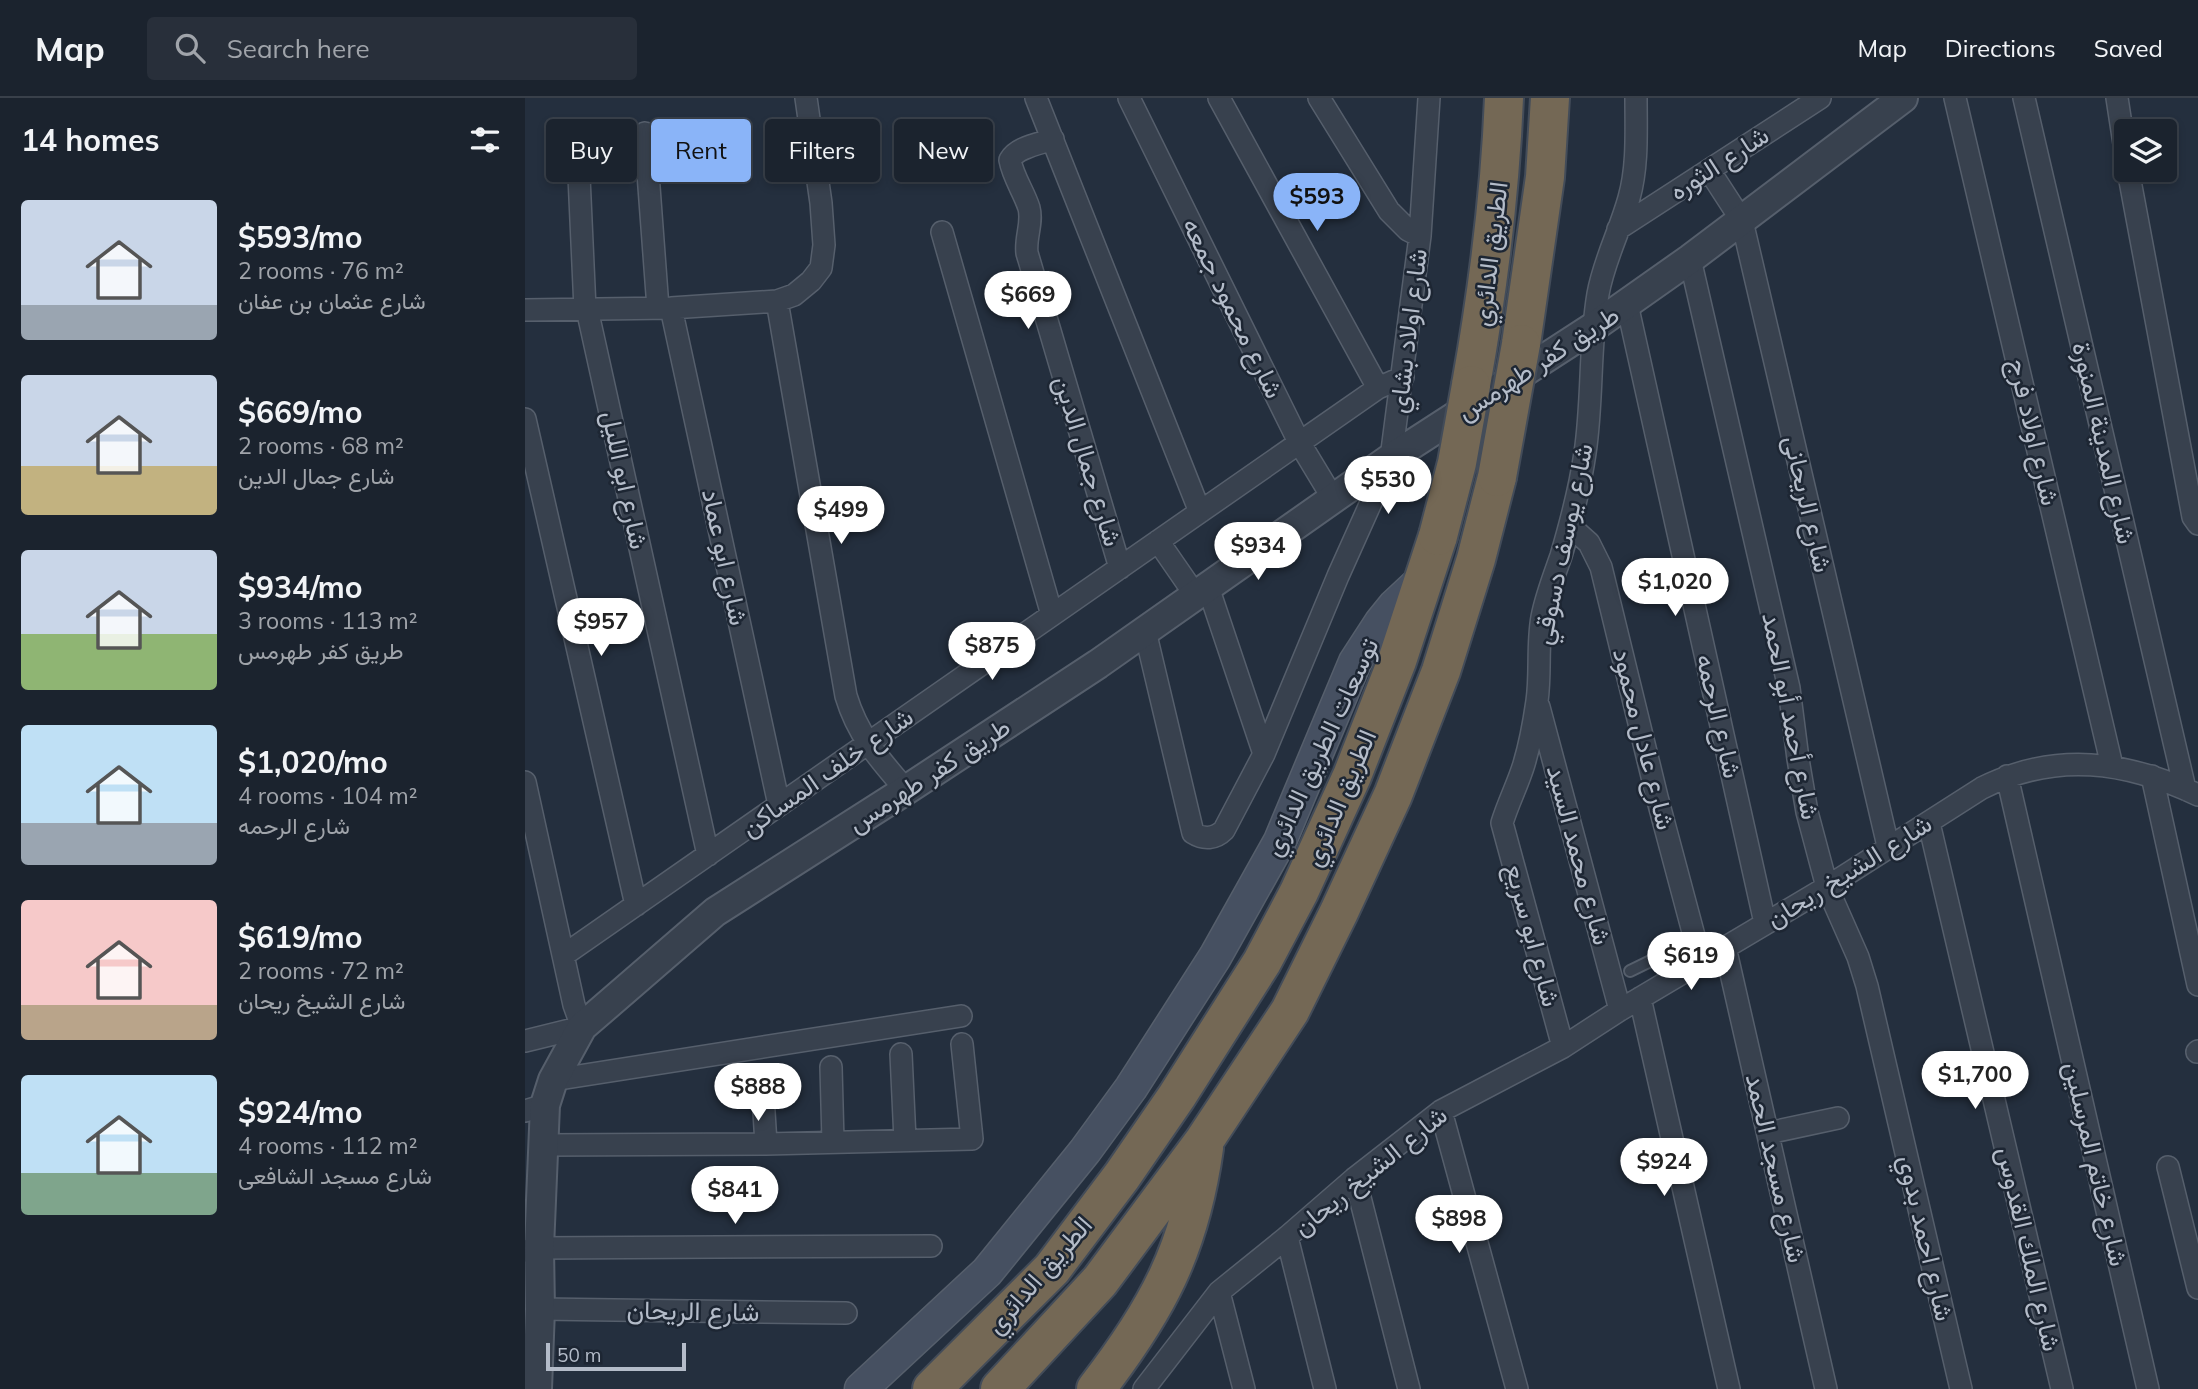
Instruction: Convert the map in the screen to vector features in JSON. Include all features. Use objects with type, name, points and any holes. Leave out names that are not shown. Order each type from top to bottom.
[{"type":"highway","name":"الطريق الدائري","points":[[932,1389],[1052,1269],[1122,1176],[1177,1096],[1262,962],[1299,892],[1352,776],[1397,661],[1438,536],[1457,463],[1486,303],[1496,221],[1504,98]]},
{"type":"highway","name":"الطريق الدائري","points":[[1000,1389],[1100,1281],[1205,1141],[1290,1011],[1393,794],[1441,671],[1476,559],[1497,477],[1521,344],[1545,177],[1550,98]]},
{"type":"highway","points":[[1096,1389],[1137,1333],[1167,1281],[1193,1208],[1205,1141]]},
{"type":"main road","name":"توسعات الطريق الدائري","points":[[861,1389],[987,1272],[1061,1182],[1131,1088],[1208,968],[1280,841],[1355,662],[1381,622],[1424,578]]},
{"type":"street","points":[[525,310],[664,308],[777,302],[794,295],[811,281],[821,268],[824,245],[821,203],[806,98]]},
{"type":"street","points":[[1037,98],[1200,512]]},
{"type":"street","name":"شارع محمود جمعه","points":[[1129,98],[1299,442],[1334,500]]},
{"type":"street","points":[[1219,98],[1378,388]]},
{"type":"street","points":[[1319,98],[1389,212],[1408,230],[1420,236]]},
{"type":"street","name":"شارع اولاد بشاي","points":[[1145,631],[1193,833],[1209,838],[1224,830],[1264,754],[1338,576],[1391,458],[1420,236],[1429,98]]},
{"type":"street","name":"شارع يوسف دسوقي","points":[[1502,823],[1524,763],[1537,700],[1538,648],[1542,619],[1548,591],[1570,526],[1585,453],[1592,384],[1591,354],[1601,283],[1630,196],[1633,179],[1636,98]]},
{"type":"street","name":"شارع الثوره","points":[[1618,229],[1820,98]]},
{"type":"street","name":"طريق كفر طهرمس","points":[[582,1027],[715,912],[907,790],[1145,631],[1391,458],[1595,326],[1690,259],[1903,98]]},
{"type":"street","name":"شارع اولاد فرج","points":[[1955,98],[2112,766]]},
{"type":"street","name":"شارع المدينة المنورة","points":[[2024,98],[2191,792]]},
{"type":"street","points":[[2117,98],[2120,119]]},
{"type":"street","name":"شارع ابو عماد","points":[[645,133],[664,308],[779,805]]},
{"type":"street","name":"شارع جمال الدين","points":[[1053,139],[1018,152],[1012,155],[1010,160],[1028,206],[1030,218],[1025,240],[1027,253],[1120,568]]},
{"type":"street","name":"شارع الريحانى","points":[[1709,170],[1742,220],[1888,846]]},
{"type":"street","name":"شارع ابو الليل","points":[[579,182],[586,309],[708,855]]},
{"type":"street","points":[[2130,182],[2193,517],[2198,524]]},
{"type":"street","points":[[942,232],[1052,615]]},
{"type":"street","name":"شارع أحمد أبو الحمد","points":[[1690,259],[1789,688],[1802,784],[1828,887]]},
{"type":"street","points":[[777,302],[846,696],[867,744],[907,790]]},
{"type":"street","name":"شارع الرحمه","points":[[1627,304],[1765,923]]},
{"type":"street","name":"شارع خلف المساكن","points":[[563,956],[1299,442],[1378,388],[1403,377]]},
{"type":"street","points":[[525,419],[636,905]]},
{"type":"street","name":"شارع عادل محمود","points":[[1570,526],[1589,543],[1601,567],[1657,797],[1701,962]]},
{"type":"street","points":[[1158,541],[1202,591],[1264,754]]},
{"type":"street","name":"شارع محمد السيد","points":[[1537,700],[1620,1010]]},
{"type":"street","name":"شارع الشيخ ريحان","points":[[1219,1292],[1355,1178],[1441,1111],[1563,1047],[1620,1010],[1646,981],[1701,962],[1828,887],[1982,788],[2007,776],[2041,767],[2076,764],[2112,766],[2152,776],[2191,792]]},
{"type":"street","name":"شارع خاتم المرسلين","points":[[2007,776],[2148,1389]]},
{"type":"street","points":[[2152,776],[2198,985]]},
{"type":"street","points":[[525,782],[529,820],[574,1005],[582,1027],[541,1098],[544,1145],[532,1250],[537,1389]]},
{"type":"street","name":"شارع ابو سريع","points":[[1502,823],[1563,1047]]},
{"type":"street","name":"شارع الملك القدوس","points":[[1929,823],[2062,1389]]},
{"type":"street","name":"شارع احمد بدوي","points":[[1828,887],[1858,957],[1867,986],[1961,1389]]},
{"type":"street","name":"شارع مسجد الحمد","points":[[1725,947],[1826,1389]]},
{"type":"street","points":[[1646,981],[1729,1389]]},
{"type":"street","points":[[541,1098],[961,1016]]},
{"type":"street","points":[[525,1041],[582,1027]]},
{"type":"street","points":[[544,1145],[766,1144],[972,1139],[962,1044]]},
{"type":"street","points":[[901,1054],[905,1140]]},
{"type":"street","points":[[831,1067],[833,1142]]},
{"type":"street","points":[[762,1080],[766,1144]]},
{"type":"street","points":[[1441,1111],[1517,1389]]},
{"type":"street","points":[[1768,1133],[1837,1118]]},
{"type":"street","points":[[2168,1167],[2198,1288]]},
{"type":"street","points":[[1355,1178],[1409,1389]]},
{"type":"street","points":[[1287,1237],[1325,1389]]},
{"type":"street","points":[[532,1250],[931,1245]]},
{"type":"street","points":[[1144,1389],[1219,1292]]},
{"type":"street","points":[[1219,1292],[1244,1389]]},
{"type":"street","name":"شارع الريحان","points":[[535,1323],[846,1313]]},
{"type":"lane","points":[[1630,971],[1646,981],[1673,950]]}]
